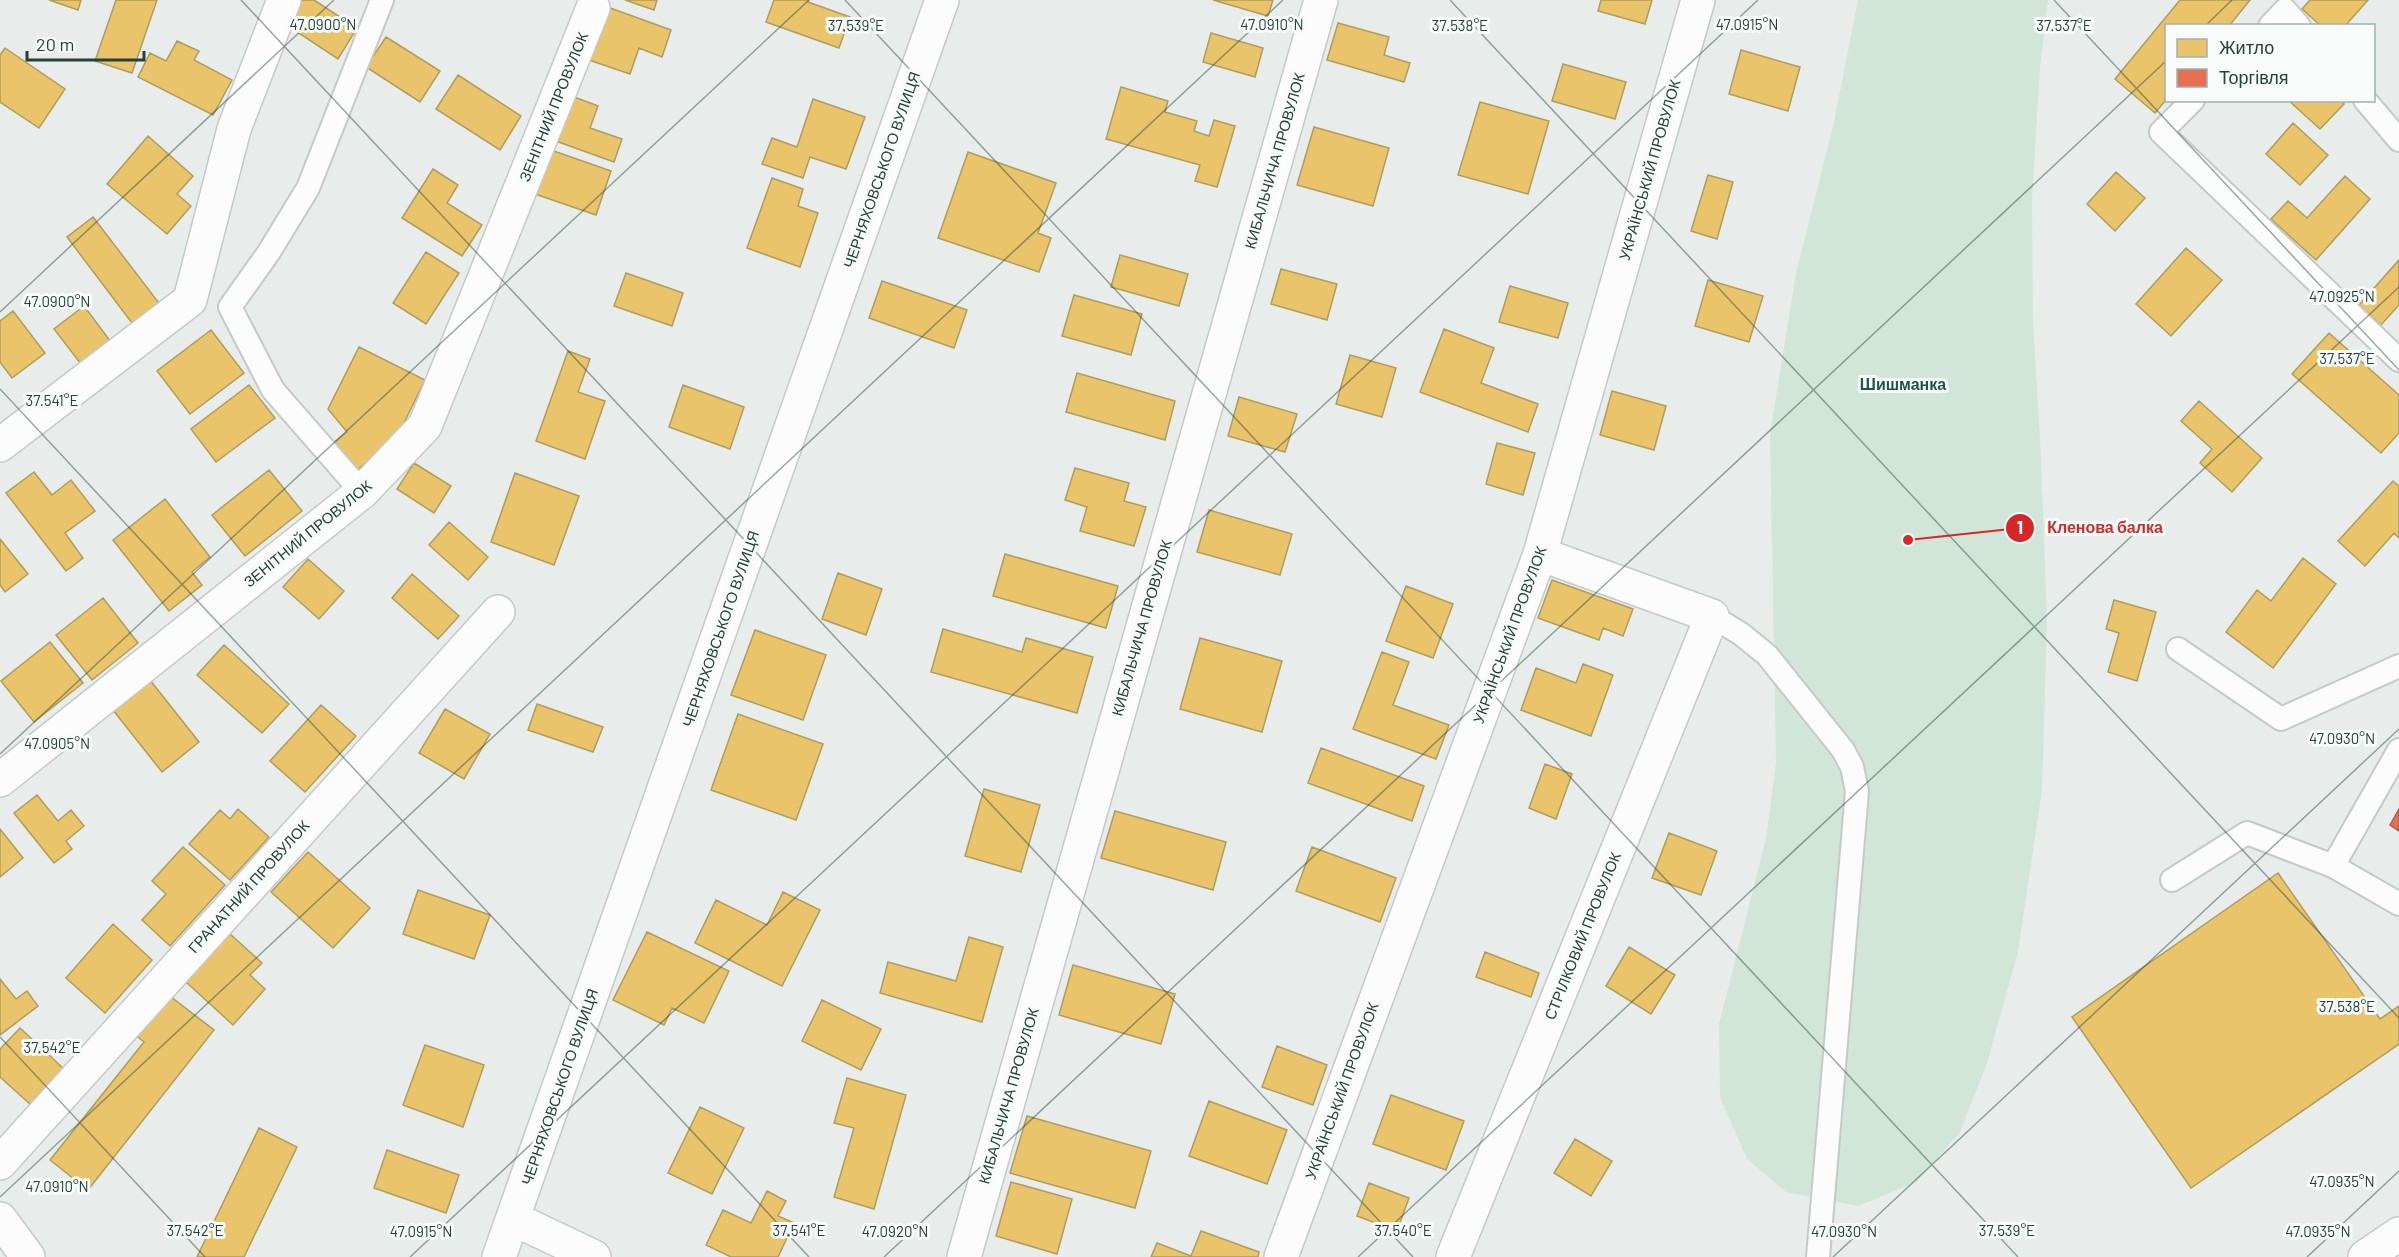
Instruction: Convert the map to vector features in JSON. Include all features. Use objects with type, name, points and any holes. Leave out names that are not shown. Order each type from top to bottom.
[{"type":"street","points":[[0,445],[189,300],[234,129],[284,0]]},
{"type":"street","name":"ЧЕРНЯХОВСЬКОГО ВУЛИЦЯ","points":[[499,1257],[942,0]]},
{"type":"street","name":"КИБАЛЬЧИЧА ПРОВУЛОК","points":[[964,1257],[1321,0]]},
{"type":"street","name":"УКРАЇНСЬКИЙ ПРОВУЛОК","points":[[1281,1257],[1540,554],[1698,0]]},
{"type":"street","name":"ЗЕНІТНИЙ ПРОВУЛОК","points":[[0,780],[362,492],[425,426],[593,8]]},
{"type":"street","points":[[1540,554],[1712,616]]},
{"type":"street","name":"ГРАНАТНИЙ ПРОВУЛОК","points":[[0,1163],[498,612]]},
{"type":"street","name":"СТРІЛКОВИЙ ПРОВУЛОК","points":[[1453,1257],[1712,616]]},
{"type":"street","points":[[0,1219],[28,1257]]},
{"type":"street","points":[[514,1219],[594,1257]]},
{"type":"street","points":[[2365,1257],[2399,1233]]},
{"type":"lane","points":[[230,307],[269,252],[308,188],[382,0]]},
{"type":"lane","points":[[2272,24],[2285,10],[2297,24]]},
{"type":"lane","points":[[2191,102],[2161,132],[2399,360]]},
{"type":"lane","points":[[2367,102],[2399,140]]},
{"type":"lane","points":[[189,300],[230,307]]},
{"type":"lane","points":[[230,307],[273,390],[362,492]]},
{"type":"lane","points":[[1712,616],[1741,633],[1767,655],[1843,750],[1852,767],[1857,791],[1818,1257]]},
{"type":"lane","points":[[2178,649],[2281,718],[2399,666]]},
{"type":"lane","points":[[2333,866],[2399,750]]},
{"type":"lane","points":[[2172,880],[2247,833],[2333,866],[2399,904]]},
{"type":"green space","points":[[1858,0],[2048,0],[2040,67],[2032,201],[2033,321],[2047,622],[2042,790],[2018,952],[1987,1063],[1960,1132],[1917,1182],[1858,1206],[1786,1192],[1747,1159],[1720,1097],[1719,1024],[1766,839],[1776,763],[1770,434],[1796,273],[1834,122]]},
{"type":"building: Житло","points":[[49,0],[81,0],[78,10]]},
{"type":"building: Житло","points":[[116,0],[157,0],[132,73],[95,61]]},
{"type":"building: Житло","points":[[291,0],[314,0],[357,28],[338,59],[279,20]]},
{"type":"building: Житло","points":[[625,0],[657,0],[654,10]]},
{"type":"building: Житло","points":[[774,0],[809,0],[808,2],[850,17],[839,48],[766,22]]},
{"type":"building: Житло","points":[[1213,0],[1273,0],[1268,16]]},
{"type":"building: Житло","points":[[1601,0],[1652,0],[1645,24],[1598,11]]},
{"type":"building: Житло","points":[[2180,0],[2250,0],[2231,24],[2165,24],[2165,101],[2155,113],[2115,79]]},
{"type":"building: Житло","points":[[2310,0],[2368,0],[2347,24],[2319,24],[2302,9]]},
{"type":"building: Житло","points":[[602,5],[671,30],[662,57],[639,48],[630,74],[583,58]]},
{"type":"building: Житло","points":[[1338,23],[1389,37],[1384,55],[1410,63],[1404,82],[1327,60]]},
{"type":"building: Житло","points":[[1211,33],[1263,48],[1255,77],[1203,62]]},
{"type":"building: Житло","points":[[386,37],[440,71],[420,102],[366,67]]},
{"type":"building: Житло","points":[[177,41],[199,51],[194,60],[232,80],[213,115],[138,77],[150,53],[166,61]]},
{"type":"building: Житло","points":[[5,48],[65,89],[39,128],[0,102],[0,55]]},
{"type":"building: Житло","points":[[1741,50],[1800,67],[1788,111],[1729,94]]},
{"type":"building: Житло","points":[[1563,64],[1626,82],[1615,119],[1552,101]]},
{"type":"building: Житло","points":[[458,75],[521,116],[500,150],[436,109]]},
{"type":"building: Житло","points":[[1121,87],[1168,101],[1165,112],[1197,121],[1194,131],[1209,136],[1214,120],[1235,126],[1217,187],[1195,181],[1200,165],[1106,139]]},
{"type":"building: Житло","points":[[569,95],[598,106],[590,128],[622,139],[614,162],[553,140]]},
{"type":"building: Житло","points":[[813,99],[865,117],[846,169],[810,157],[803,178],[762,164],[772,138],[797,147]]},
{"type":"building: Житло","points":[[1480,102],[1549,121],[1528,194],[1458,175]]},
{"type":"building: Житло","points":[[2290,102],[2342,102],[2344,104],[2320,129]]},
{"type":"building: Житло","points":[[2293,123],[2328,155],[2300,185],[2266,154]]},
{"type":"building: Житло","points":[[1314,127],[1389,148],[1373,206],[1297,185]]},
{"type":"building: Житло","points":[[148,136],[193,176],[177,194],[191,206],[167,234],[107,184]]},
{"type":"building: Житло","points":[[551,150],[611,171],[596,215],[535,194]]},
{"type":"building: Житло","points":[[968,152],[1056,183],[1038,233],[1051,238],[1039,272],[938,238]]},
{"type":"building: Житло","points":[[433,169],[458,185],[447,203],[482,225],[462,256],[402,218]]},
{"type":"building: Житло","points":[[2116,172],[2145,198],[2115,231],[2087,204]]},
{"type":"building: Житло","points":[[1708,175],[1733,182],[1717,239],[1691,231]]},
{"type":"building: Житло","points":[[2345,176],[2370,199],[2316,260],[2271,219],[2288,201],[2307,218]]},
{"type":"building: Житло","points":[[772,178],[803,189],[798,206],[818,213],[800,267],[747,248]]},
{"type":"building: Житло","points":[[93,217],[162,307],[135,327],[67,237]]},
{"type":"building: Житло","points":[[2186,248],[2222,280],[2171,336],[2136,304]]},
{"type":"building: Житло","points":[[426,252],[459,273],[426,324],[393,303]]},
{"type":"building: Житло","points":[[1120,255],[1188,274],[1179,306],[1111,287]]},
{"type":"building: Житло","points":[[2399,260],[2399,305],[2381,325],[2359,305]]},
{"type":"building: Житло","points":[[1281,269],[1337,284],[1327,320],[1271,304]]},
{"type":"building: Житло","points":[[626,273],[683,293],[672,326],[614,306]]},
{"type":"building: Житло","points":[[1708,280],[1763,296],[1749,342],[1695,326]]},
{"type":"building: Житло","points":[[882,281],[967,310],[954,348],[869,318]]},
{"type":"building: Житло","points":[[1510,286],[1568,303],[1558,338],[1499,322]]},
{"type":"building: Житло","points":[[1074,295],[1142,314],[1131,355],[1062,336]]},
{"type":"building: Житло","points":[[84,306],[117,350],[87,372],[54,329]]},
{"type":"building: Житло","points":[[13,311],[45,353],[12,378],[0,362],[0,321]]},
{"type":"building: Житло","points":[[1444,329],[1494,348],[1481,383],[1538,404],[1528,432],[1420,392]]},
{"type":"building: Житло","points":[[211,330],[244,373],[190,414],[157,371]]},
{"type":"building: Житло","points":[[2329,333],[2399,395],[2399,433],[2381,453],[2292,374]]},
{"type":"building: Житло","points":[[359,347],[425,380],[396,439],[357,470],[335,442],[347,432],[328,409]]},
{"type":"building: Житло","points":[[568,351],[590,359],[578,392],[605,401],[585,459],[536,441]]},
{"type":"building: Житло","points":[[1350,355],[1396,368],[1382,417],[1336,404]]},
{"type":"building: Житло","points":[[1077,373],[1175,401],[1165,440],[1066,412]]},
{"type":"building: Житло","points":[[249,385],[275,418],[216,462],[191,429]]},
{"type":"building: Житло","points":[[683,385],[744,407],[730,449],[669,427]]},
{"type":"building: Житло","points":[[1612,391],[1666,406],[1654,450],[1600,435]]},
{"type":"building: Житло","points":[[1239,397],[1297,414],[1285,452],[1228,436]]},
{"type":"building: Житло","points":[[2199,401],[2262,458],[2232,492],[2200,463],[2212,449],[2181,421]]},
{"type":"building: Житло","points":[[1497,443],[1535,453],[1523,495],[1486,484]]},
{"type":"building: Житло","points":[[414,463],[451,486],[434,513],[397,489]]},
{"type":"building: Житло","points":[[1075,468],[1129,483],[1124,501],[1146,507],[1134,546],[1080,531],[1087,507],[1065,500]]},
{"type":"building: Житло","points":[[269,470],[302,511],[245,556],[212,515]]},
{"type":"building: Житло","points":[[34,472],[52,495],[71,480],[95,511],[65,533],[83,558],[66,571],[6,493]]},
{"type":"building: Житло","points":[[515,473],[579,496],[554,565],[491,542]]},
{"type":"building: Житло","points":[[2393,481],[2399,486],[2399,538],[2394,533],[2365,566],[2338,541]]},
{"type":"building: Житло","points":[[165,499],[210,557],[192,572],[202,585],[169,611],[113,540]]},
{"type":"building: Житло","points":[[1209,510],[1292,534],[1280,575],[1197,552]]},
{"type":"building: Житло","points":[[449,522],[488,557],[468,580],[429,545]]},
{"type":"building: Житло","points":[[0,539],[28,574],[5,592],[0,585]]},
{"type":"building: Житло","points":[[1005,554],[1118,586],[1106,628],[993,596]]},
{"type":"building: Житло","points":[[2303,558],[2336,584],[2273,668],[2226,632],[2257,590],[2271,601]]},
{"type":"building: Житло","points":[[308,559],[344,591],[319,619],[283,587]]},
{"type":"building: Житло","points":[[838,573],[882,589],[866,635],[822,619]]},
{"type":"building: Житло","points":[[412,574],[459,616],[438,639],[392,598]]},
{"type":"building: Житло","points":[[1552,580],[1633,609],[1623,636],[1603,628],[1599,640],[1538,618]]},
{"type":"building: Житло","points":[[1406,586],[1453,604],[1433,658],[1386,641]]},
{"type":"building: Житло","points":[[103,598],[138,643],[92,680],[56,635]]},
{"type":"building: Житло","points":[[2114,600],[2156,612],[2137,681],[2108,672],[2119,633],[2106,629]]},
{"type":"building: Житло","points":[[943,629],[1022,652],[1026,638],[1093,657],[1077,713],[931,672]]},
{"type":"building: Житло","points":[[755,630],[826,655],[803,720],[731,695]]},
{"type":"building: Житло","points":[[1200,638],[1282,661],[1262,732],[1180,709]]},
{"type":"building: Житло","points":[[50,642],[83,683],[34,722],[1,681]]},
{"type":"building: Житло","points":[[224,645],[289,704],[262,733],[197,675]]},
{"type":"building: Житло","points":[[1382,652],[1409,662],[1393,705],[1449,725],[1436,759],[1353,729]]},
{"type":"building: Житло","points":[[1583,664],[1613,675],[1591,736],[1521,710],[1536,668],[1576,683]]},
{"type":"building: Житло","points":[[150,680],[199,742],[162,772],[113,710]]},
{"type":"building: Житло","points":[[537,704],[603,727],[593,752],[528,730]]},
{"type":"building: Житло","points":[[321,705],[356,736],[305,792],[270,761]]},
{"type":"building: Житло","points":[[445,709],[490,734],[464,779],[419,753]]},
{"type":"building: Житло","points":[[738,714],[823,744],[796,820],[711,790]]},
{"type":"building: Житло","points":[[1321,748],[1424,786],[1412,821],[1308,783]]},
{"type":"building: Житло","points":[[1545,764],[1572,774],[1556,819],[1529,808]]},
{"type":"building: Житло","points":[[984,789],[1040,805],[1021,872],[965,856]]},
{"type":"building: Житло","points":[[37,795],[58,821],[71,810],[84,826],[66,841],[72,849],[54,863],[14,813]]},
{"type":"building: Житло","points":[[238,809],[269,837],[230,880],[189,844],[220,810],[230,819]]},
{"type":"building: Житло","points":[[1115,811],[1226,842],[1213,890],[1101,858]]},
{"type":"building: Житло","points":[[0,829],[23,858],[0,877]]},
{"type":"building: Житло","points":[[1669,833],[1717,851],[1701,895],[1652,878]]},
{"type":"building: Житло","points":[[183,847],[225,885],[170,946],[142,920],[166,894],[152,881]]},
{"type":"building: Житло","points":[[1312,847],[1396,878],[1380,922],[1296,891]]},
{"type":"building: Житло","points":[[308,852],[370,908],[333,948],[271,892]]},
{"type":"building: Житло","points":[[2278,873],[2380,1019],[2399,1006],[2399,1044],[2191,1188],[2072,1017]]},
{"type":"building: Житло","points":[[418,890],[490,915],[474,959],[403,934]]},
{"type":"building: Житло","points":[[783,892],[820,910],[782,986],[695,943],[716,900],[767,925]]},
{"type":"building: Житло","points":[[113,924],[152,960],[105,1013],[66,978]]},
{"type":"building: Житло","points":[[647,932],[729,971],[704,1023],[672,1008],[664,1025],[613,1000]]},
{"type":"building: Житло","points":[[229,933],[262,963],[250,975],[265,989],[233,1025],[186,982]]},
{"type":"building: Житло","points":[[969,937],[1003,947],[982,1022],[880,993],[888,962],[956,981]]},
{"type":"building: Житло","points":[[1629,947],[1675,975],[1651,1014],[1606,986]]},
{"type":"building: Житло","points":[[1485,952],[1539,973],[1531,997],[1476,977]]},
{"type":"building: Житло","points":[[1073,965],[1175,994],[1161,1044],[1059,1015]]},
{"type":"building: Житло","points":[[0,979],[16,999],[27,991],[38,1006],[0,1035]]},
{"type":"building: Житло","points":[[166,993],[214,1030],[88,1190],[50,1160],[144,1042],[134,1034]]},
{"type":"building: Житло","points":[[822,1000],[881,1029],[861,1070],[802,1041]]},
{"type":"building: Житло","points":[[20,1028],[64,1069],[31,1105],[0,1077],[0,1049]]},
{"type":"building: Житло","points":[[425,1045],[484,1065],[463,1127],[403,1105]]},
{"type":"building: Житло","points":[[1277,1046],[1327,1065],[1313,1105],[1262,1087]]},
{"type":"building: Житло","points":[[847,1078],[906,1095],[874,1209],[834,1197],[854,1128],[834,1123]]},
{"type":"building: Житло","points":[[1391,1095],[1464,1121],[1446,1170],[1373,1144]]},
{"type":"building: Житло","points":[[1209,1101],[1287,1130],[1267,1184],[1189,1156]]},
{"type":"building: Житло","points":[[700,1107],[744,1128],[712,1194],[668,1173]]},
{"type":"building: Житло","points":[[1027,1116],[1151,1151],[1135,1208],[1010,1173]]},
{"type":"building: Житло","points":[[259,1128],[297,1147],[244,1257],[197,1257]]},
{"type":"building: Житло","points":[[1575,1139],[1612,1161],[1591,1196],[1554,1173]]},
{"type":"building: Житло","points":[[387,1150],[459,1175],[446,1213],[374,1188]]},
{"type":"building: Житло","points":[[1011,1182],[1072,1199],[1057,1254],[996,1236]]},
{"type":"building: Житло","points":[[1369,1183],[1409,1198],[1397,1231],[1357,1216]]},
{"type":"building: Житло","points":[[767,1191],[786,1201],[778,1216],[794,1223],[778,1257],[731,1257],[706,1245],[723,1210],[751,1223]]},
{"type":"building: Житло","points":[[1201,1231],[1259,1252],[1258,1257],[1151,1257],[1157,1243],[1191,1256]]},
{"type":"building: Торгівля","points":[[2399,809],[2399,831],[2390,825]]},
{"type":"place","name":"Кленова балка","points":[[1908,540]]},
{"type":"district","name":"Шишманка","points":[[1903,384]]}]
